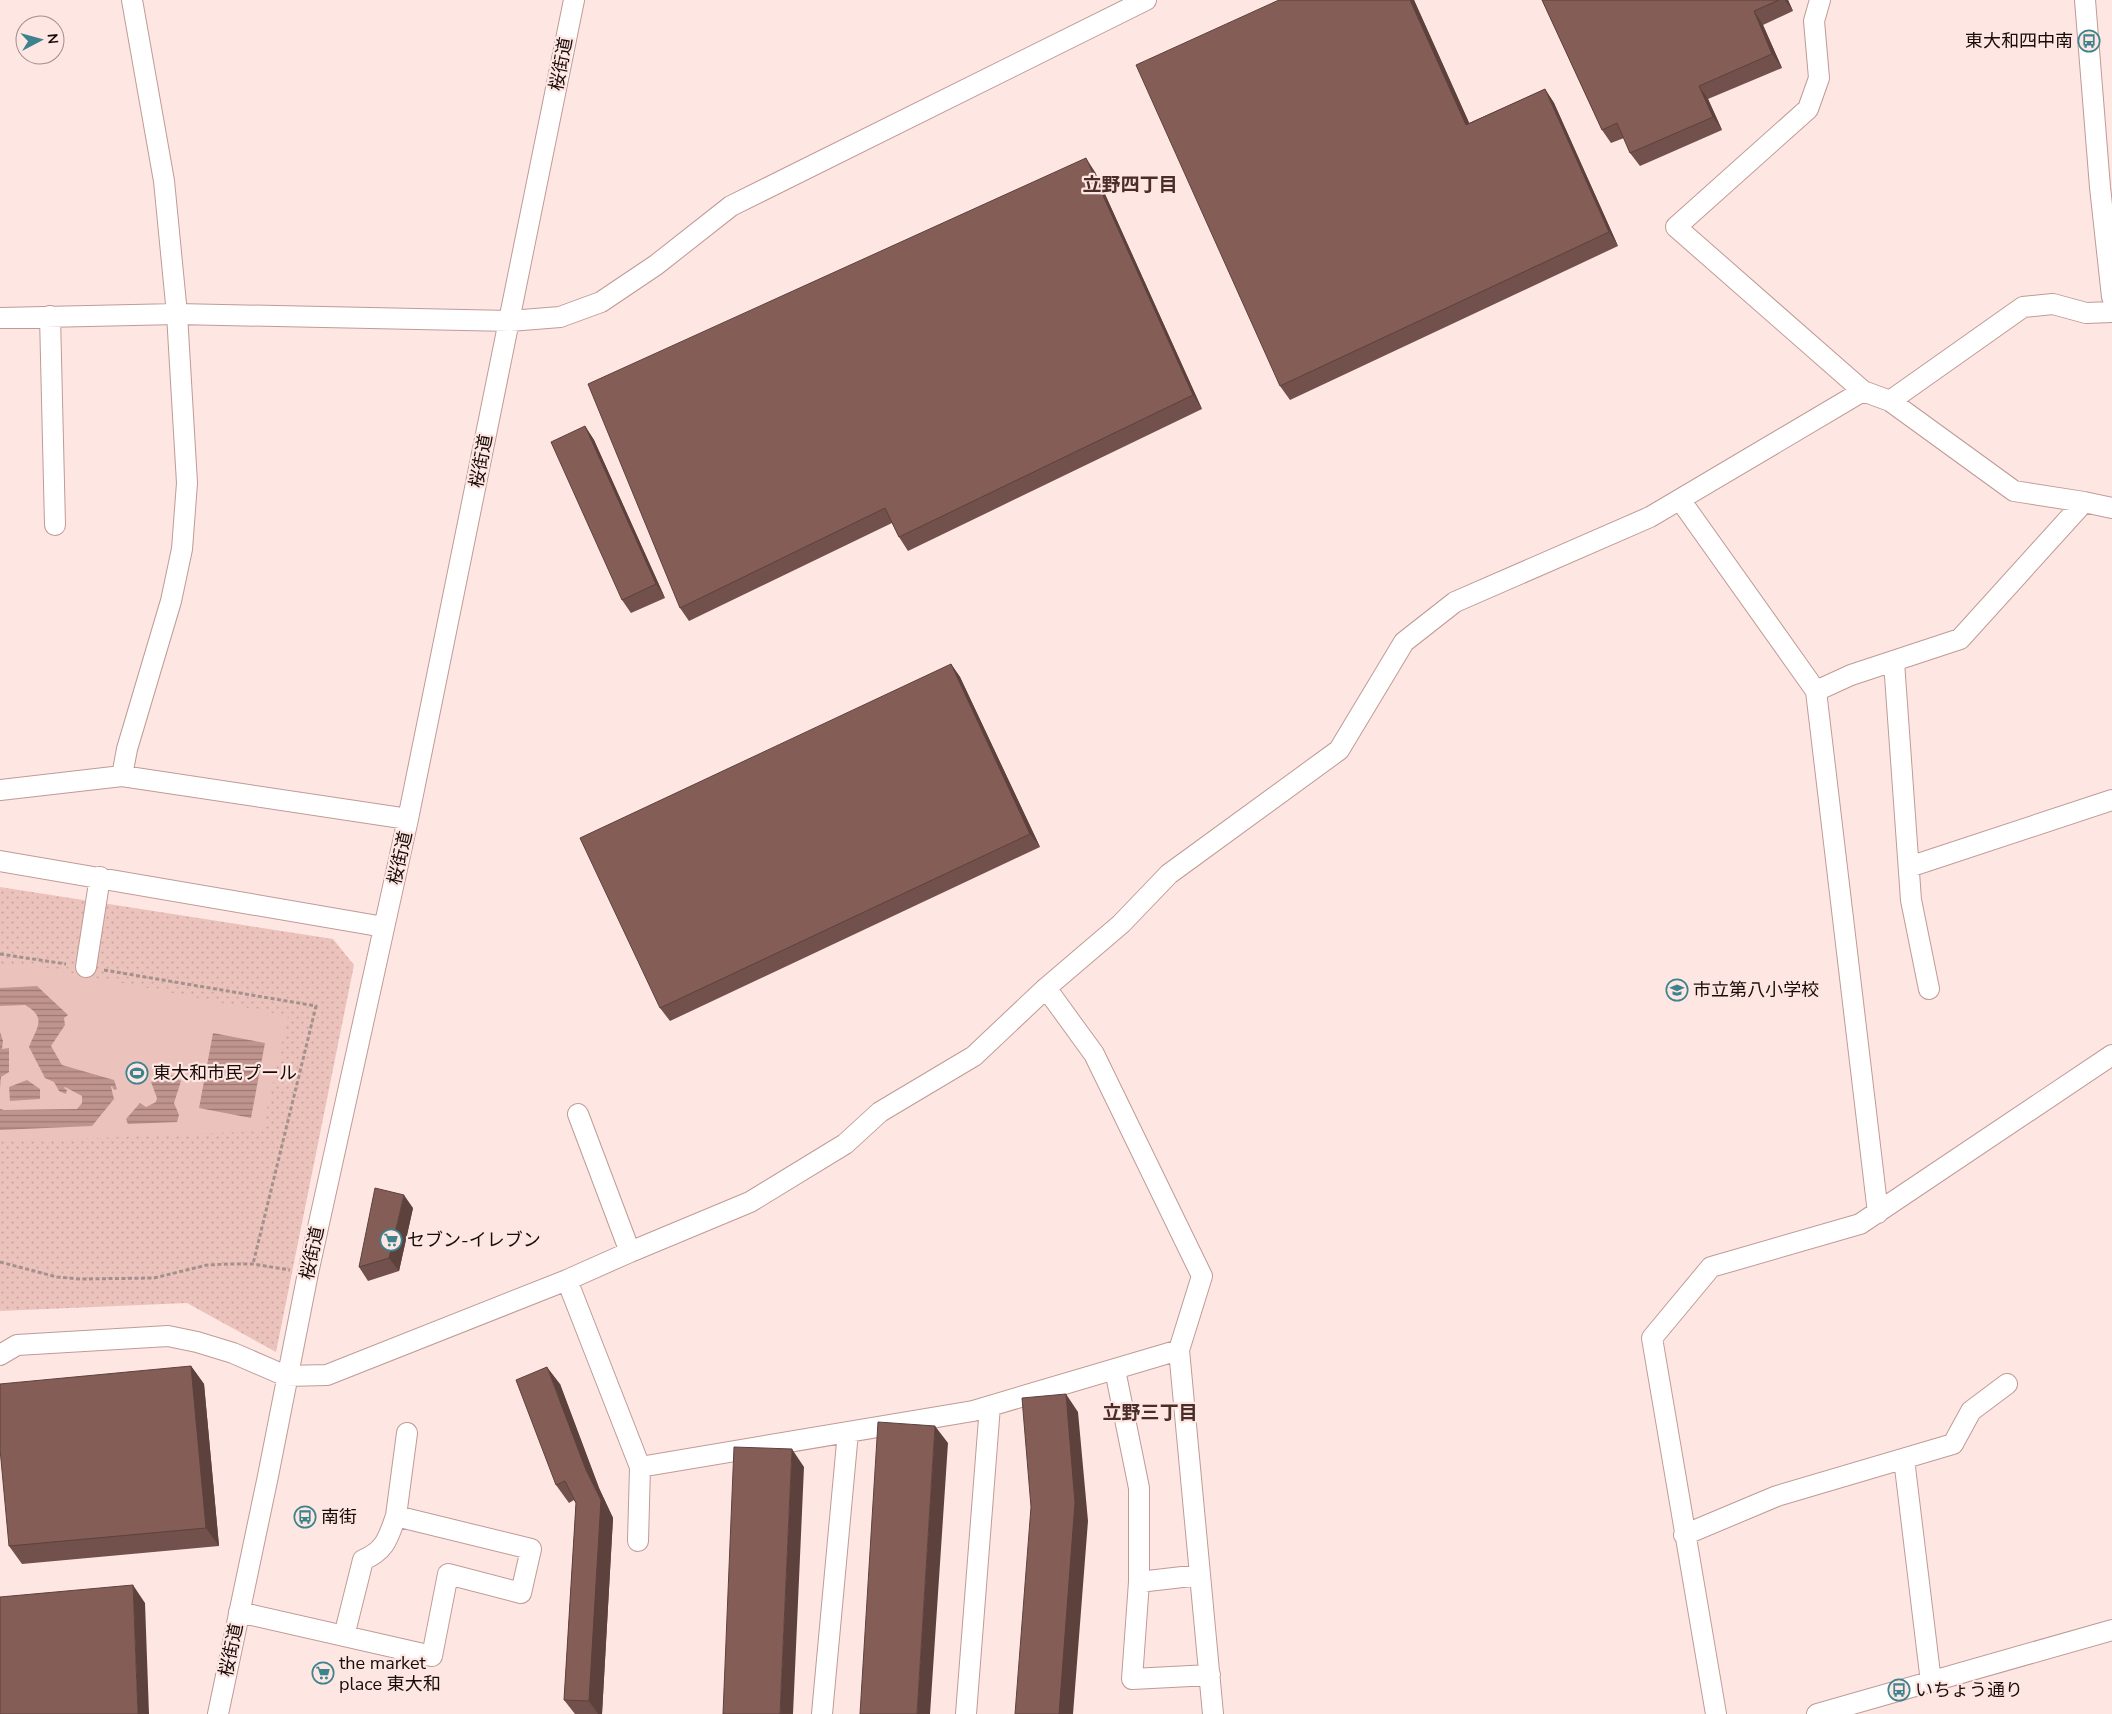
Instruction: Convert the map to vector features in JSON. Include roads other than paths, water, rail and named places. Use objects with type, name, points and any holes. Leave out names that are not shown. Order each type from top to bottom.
[{"type":"street","points":[[122,776],[127,749],[171,601],[182,550],[187,484],[177,314],[164,181],[132,0]]},
{"type":"street","name":"桜街道","points":[[218,1714],[268,1476],[286,1376],[408,819],[574,0]]},
{"type":"street","points":[[0,318],[177,314],[510,321],[560,317],[601,302],[656,264],[731,206],[1146,0]]},
{"type":"street","points":[[1820,0],[1814,21],[1819,78],[1808,109],[1676,227],[1863,391],[1890,401],[2014,491],[2112,508]]},
{"type":"street","points":[[2085,0],[2106,186],[2112,297]]},
{"type":"street","points":[[1890,401],[2023,308],[2053,304],[2086,313],[2112,312]]},
{"type":"street","points":[[50,316],[55,525]]},
{"type":"street","points":[[0,1355],[17,1345],[168,1336],[197,1342],[233,1353],[286,1376],[327,1375],[567,1280],[750,1202],[845,1144],[880,1112],[974,1056],[1046,988],[1121,924],[1170,874],[1339,750],[1404,642],[1455,602],[1650,517],[1681,501],[1863,391]]},
{"type":"street","points":[[1681,501],[1816,691],[1878,1212]]},
{"type":"street","points":[[1816,691],[1851,675],[1960,639],[2084,502]]},
{"type":"street","points":[[1894,662],[1911,900],[1929,989]]},
{"type":"street","points":[[0,790],[122,776],[408,819]]},
{"type":"street","points":[[1909,866],[2112,800]]},
{"type":"street","points":[[0,861],[384,927]]},
{"type":"street","points":[[86,967],[100,877]]},
{"type":"street","points":[[1046,988],[1094,1054],[1202,1276],[1179,1350],[1213,1714]]},
{"type":"street","points":[[1716,1714],[1684,1535],[1652,1338],[1711,1267],[1860,1224],[2112,1055]]},
{"type":"street","points":[[578,1114],[630,1252]]},
{"type":"street","points":[[567,1280],[640,1467],[638,1541]]},
{"type":"street","points":[[640,1467],[973,1411],[1179,1350]]},
{"type":"street","points":[[1115,1370],[1139,1488],[1139,1582],[1132,1679],[1210,1675]]},
{"type":"street","points":[[1684,1535],[1777,1496],[1953,1444],[1971,1412],[2008,1384]]},
{"type":"street","points":[[966,1714],[990,1406]]},
{"type":"street","points":[[822,1714],[848,1432]]},
{"type":"street","points":[[344,1636],[363,1560],[374,1555],[386,1544],[396,1516],[407,1433]]},
{"type":"street","points":[[1904,1459],[1931,1682]]},
{"type":"street","points":[[239,1612],[432,1656],[448,1574],[521,1593],[531,1549],[396,1516]]},
{"type":"street","points":[[1139,1582],[1200,1576]]},
{"type":"street","points":[[1817,1714],[1839,1711],[1931,1682],[2112,1630]]},
{"type":"place","name":"東大和四中南","points":[[2089,41]]},
{"type":"place","name":"市立第八小学校","points":[[1677,990]]},
{"type":"place","name":"東大和市民プール","points":[[137,1073]]},
{"type":"place","name":"セブン-イレブン","points":[[391,1240]]},
{"type":"place","name":"南街","points":[[305,1517]]},
{"type":"place","name":"the market place 東大和","points":[[323,1673]]},
{"type":"place","name":"いちょう通り","points":[[1899,1690]]},
{"type":"district","name":"立野四丁目","points":[[1130,185]]},
{"type":"district","name":"立野三丁目","points":[[1150,1413]]}]
